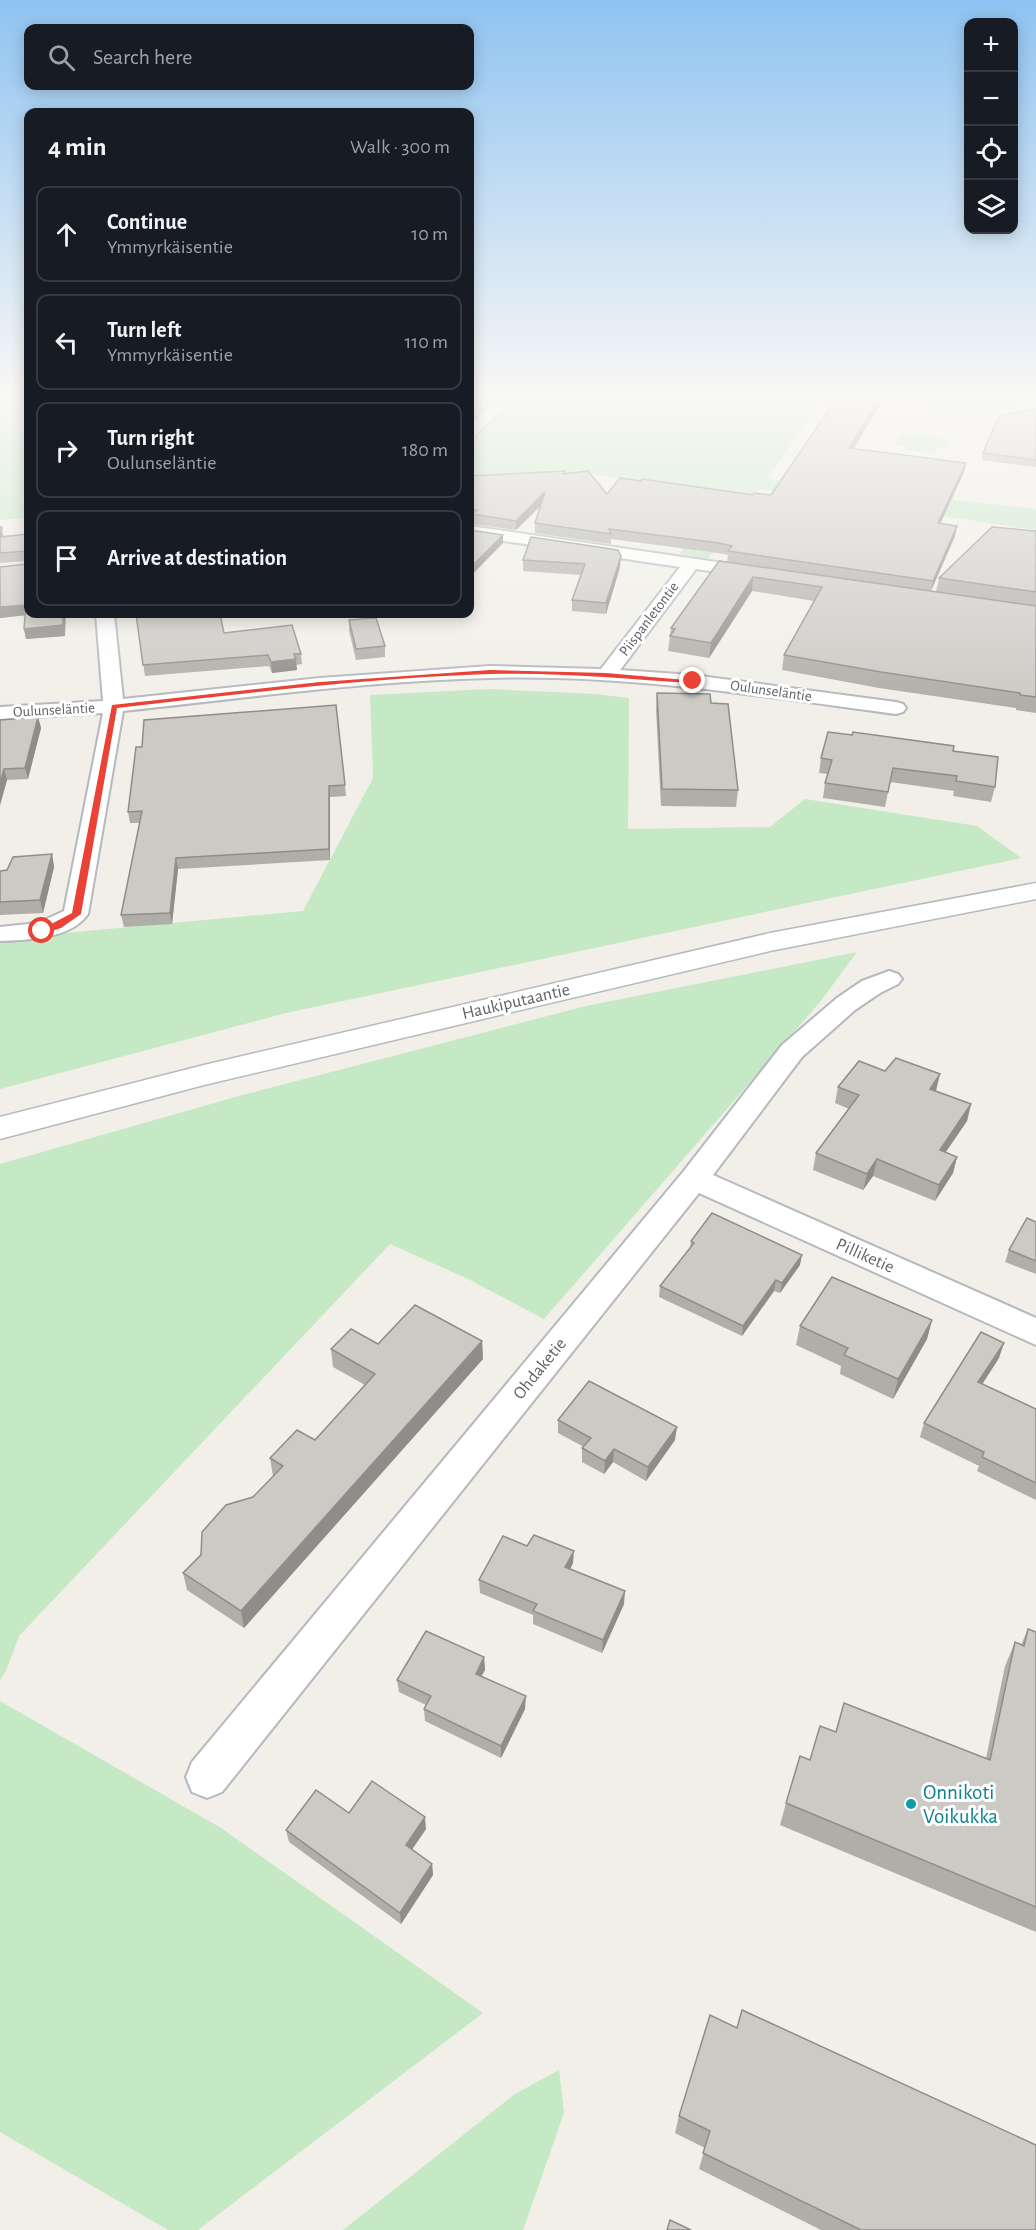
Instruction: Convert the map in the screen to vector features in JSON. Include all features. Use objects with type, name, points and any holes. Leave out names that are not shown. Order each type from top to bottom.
[{"type":"main road","name":"Haukiputaantie","points":[[0,1128],[204,1074],[771,942],[1036,891]]},
{"type":"street","points":[[474,532],[766,574]]},
{"type":"street","name":"Piispanletontie","points":[[606,675],[692,563]]},
{"type":"street","points":[[0,934],[42,931],[58,926],[76,914],[114,706],[105,618]]},
{"type":"street","name":"Oulunseläntie","points":[[0,713],[114,706],[320,684],[490,672],[606,675],[747,687],[896,708]]},
{"type":"street","name":"Ohdaketie","points":[[207,1777],[694,1179],[792,1051],[846,1004],[871,987],[889,979]]},
{"type":"street","name":"Pilliketie","points":[[694,1179],[1036,1332]]},
{"type":"green space","points":[[0,496],[24,496],[24,518],[0,520]]},
{"type":"green space","points":[[722,496],[755,496],[708,559],[680,554]]},
{"type":"green space","points":[[808,496],[920,496],[1036,509],[1036,530]]},
{"type":"green space","points":[[489,689],[596,694],[629,698],[628,829],[770,827],[805,799],[977,826],[1021,858],[286,1013],[0,1089],[0,939],[303,911],[373,778],[370,695]]},
{"type":"green space","points":[[857,952],[820,1002],[544,1319],[468,1279],[390,1244],[19,1636],[6,1671],[0,1680],[0,1164],[239,1096],[586,1006]]},
{"type":"green space","points":[[0,1701],[221,1828],[483,2013],[198,2230],[168,2230],[0,2132]]},
{"type":"green space","points":[[559,2070],[564,2113],[523,2230],[343,2230],[515,2094]]},
{"type":"building","points":[[474,496],[541,496],[516,521],[474,514],[477,510],[474,510]]},
{"type":"building","points":[[544,496],[951,496],[938,523],[957,526],[933,581],[728,551],[732,546],[719,543],[609,529],[611,534],[535,523]]},
{"type":"building","points":[[0,527],[2,527],[1,537],[24,534],[24,551],[0,553]]},
{"type":"building","points":[[992,527],[1036,531],[1036,592],[939,578]]},
{"type":"building","points":[[474,531],[503,535],[474,564]]},
{"type":"building","points":[[531,537],[618,550],[621,556],[606,603],[572,600],[585,564],[523,560]]},
{"type":"building","points":[[719,561],[1036,606],[1036,697],[784,655],[822,587],[753,577],[711,643],[670,636],[675,629],[671,628]]},
{"type":"building","points":[[24,564],[24,605],[0,607],[0,567]]},
{"type":"building","points":[[25,618],[63,618],[63,625],[24,629]]},
{"type":"building","points":[[137,618],[221,618],[224,633],[292,625],[301,654],[294,654],[296,659],[271,662],[268,655],[143,665]]},
{"type":"building","points":[[376,618],[385,646],[356,649],[349,620]]},
{"type":"building","points":[[657,693],[710,694],[711,703],[728,704],[738,790],[662,789]]},
{"type":"building","points":[[336,705],[345,785],[329,786],[329,849],[176,858],[170,913],[121,915],[142,811],[128,812],[136,747],[142,747],[144,720]]},
{"type":"building","points":[[38,717],[25,768],[4,769],[0,784],[0,720]]},
{"type":"building","points":[[828,732],[852,735],[853,732],[954,746],[953,751],[998,757],[995,787],[956,781],[957,776],[893,768],[888,792],[825,783],[832,760],[821,758]]},
{"type":"building","points":[[52,854],[40,900],[0,902],[0,871],[7,870],[13,857]]},
{"type":"building","points":[[896,1058],[940,1074],[930,1089],[971,1104],[940,1150],[957,1157],[939,1185],[877,1159],[867,1174],[816,1153],[859,1095],[838,1087],[859,1061],[885,1071]]},
{"type":"building","points":[[712,1213],[802,1255],[782,1283],[776,1280],[743,1326],[660,1286],[694,1243],[691,1241]]},
{"type":"building","points":[[1027,1218],[1036,1222],[1036,1261],[1009,1250]]},
{"type":"building","points":[[832,1277],[932,1320],[898,1379],[844,1355],[848,1348],[800,1326]]},
{"type":"building","points":[[415,1305],[482,1341],[241,1611],[183,1573],[201,1555],[202,1532],[226,1505],[253,1497],[283,1466],[270,1458],[297,1430],[315,1440],[375,1374],[331,1349],[351,1329],[378,1344]]},
{"type":"building","points":[[981,1332],[1004,1343],[978,1382],[1036,1409],[1036,1483],[982,1457],[984,1452],[924,1423]]},
{"type":"building","points":[[589,1381],[677,1427],[648,1467],[614,1449],[605,1461],[582,1448],[591,1438],[558,1420]]},
{"type":"building","points":[[534,1535],[574,1551],[565,1567],[625,1591],[603,1640],[533,1611],[537,1604],[479,1580],[503,1536],[527,1546]]},
{"type":"building","name":"Onnikoti Voikukka","points":[[1028,1629],[1036,1632],[1036,1907],[786,1803],[800,1756],[810,1760],[820,1726],[836,1732],[844,1703],[990,1760],[1015,1642],[1024,1646]]},
{"type":"building","points":[[426,1631],[484,1657],[476,1674],[526,1696],[501,1746],[424,1709],[431,1696],[397,1680]]},
{"type":"building","points":[[372,1781],[425,1817],[406,1845],[432,1864],[400,1913],[286,1830],[316,1790],[349,1813]]},
{"type":"building","points":[[742,2010],[1036,2145],[1036,2230],[861,2230],[703,2153],[710,2131],[679,2116],[710,2015],[737,2028]]},
{"type":"building","points":[[670,2220],[691,2230],[667,2230]]},
{"type":"place","name":"Onnikoti Voikukka","points":[[911,1804]]},
{"type":"route","points":[[42,931],[58,926],[76,914],[114,706],[320,684],[490,672],[606,675],[693,681]]}]
